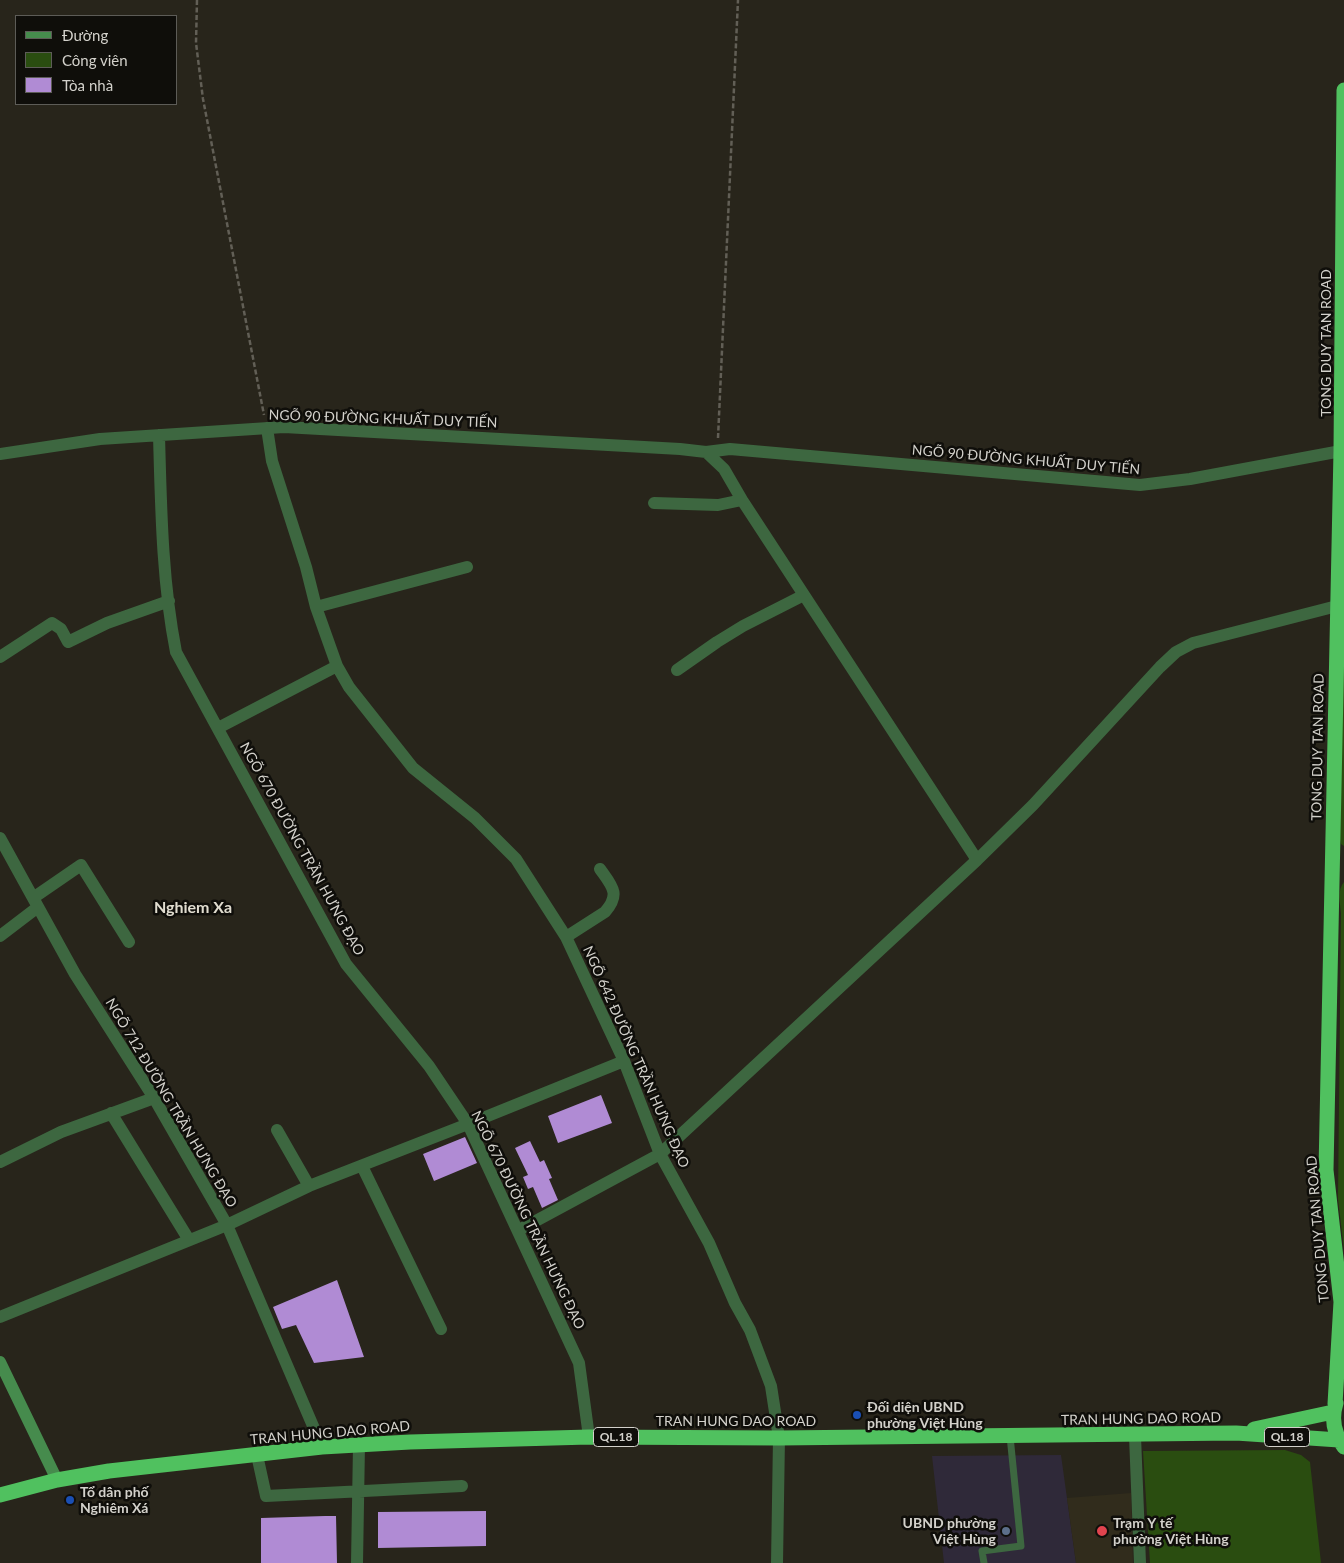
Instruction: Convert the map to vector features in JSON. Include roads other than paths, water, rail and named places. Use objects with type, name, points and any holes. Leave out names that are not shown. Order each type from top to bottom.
[{"type":"highway","name":"TONG DUY TAN ROAD","points":[[1334,1408],[1342,1302],[1326,1170],[1338,864],[1337,606],[1343,338],[1344,90]]},
{"type":"highway","points":[[1334,1408],[1344,1389]]},
{"type":"highway","name":"TRAN HUNG DAO ROAD","points":[[1236,1434],[1334,1408],[1334,1429],[1341,1443]]},
{"type":"highway","name":"TRAN HUNG DAO ROAD","points":[[0,1495],[57,1480],[109,1471],[322,1447],[420,1442],[590,1437],[779,1438],[1236,1434],[1341,1443]]},
{"type":"main road","points":[[0,1362],[57,1480]]},
{"type":"street","name":"NGÕ 90 ĐƯỜNG KHUẤT DUY TIẾN","points":[[0,454],[100,439],[267,428],[294,428],[712,451],[730,449],[1140,485],[1190,479],[1341,450]]},
{"type":"street","name":"NGÕ 642 ĐƯỜNG TRẦN HƯNG ĐẠO","points":[[267,428],[272,461],[306,567],[316,607],[337,666],[348,687],[414,768],[475,818],[516,860],[566,937],[624,1061],[660,1154],[709,1243],[735,1303],[750,1330],[771,1386],[779,1438],[776,1563]]},
{"type":"street","name":"NGÕ 670 ĐƯỜNG TRẦN HƯNG ĐẠO","points":[[159,435],[162,539],[171,627],[176,652],[346,964],[429,1066],[468,1124],[579,1363],[590,1437]]},
{"type":"street","points":[[712,451],[977,860]]},
{"type":"street","points":[[654,504],[718,505],[742,500]]},
{"type":"street","points":[[316,607],[467,567]]},
{"type":"street","points":[[677,670],[743,626],[804,595]]},
{"type":"street","points":[[0,657],[52,623],[61,629],[68,642],[107,624],[169,601]]},
{"type":"street","points":[[518,1230],[660,1154],[977,860],[1032,805],[1176,652],[1193,643],[1337,606]]},
{"type":"street","points":[[218,728],[337,666]]},
{"type":"street","name":"NGÕ 712 ĐƯỜNG TRẦN HƯNG ĐẠO","points":[[0,838],[76,974],[154,1098],[227,1224],[322,1447]]},
{"type":"street","points":[[0,936],[36,902],[81,865],[129,942]]},
{"type":"street","points":[[566,937],[610,907],[614,895],[613,888],[600,869]]},
{"type":"street","points":[[0,1317],[227,1224],[309,1186],[624,1061]]},
{"type":"street","points":[[0,1162],[61,1132],[154,1098]]},
{"type":"street","points":[[112,1113],[189,1240]]},
{"type":"street","points":[[277,1130],[309,1186]]},
{"type":"street","points":[[362,1166],[441,1329]]},
{"type":"street","points":[[1135,1436],[1140,1563]]},
{"type":"street","points":[[357,1563],[359,1445]]},
{"type":"street","points":[[257,1455],[266,1496],[462,1486]]},
{"type":"lane","points":[[984,1563],[982,1552],[1021,1546],[1010,1436]]},
{"type":"place","name":"Đối diện UBND phường Việt Hùng","points":[[857,1415]]},
{"type":"place","name":"Tổ dân phố Nghiêm Xá","points":[[70,1500]]},
{"type":"place","name":"UBND phường Việt Hùng","points":[[1006,1531]]},
{"type":"place","name":"Trạm Y tế phường Việt Hùng","points":[[1102,1531]]},
{"type":"district","name":"Nghiem Xa","points":[[193,908]]}]
